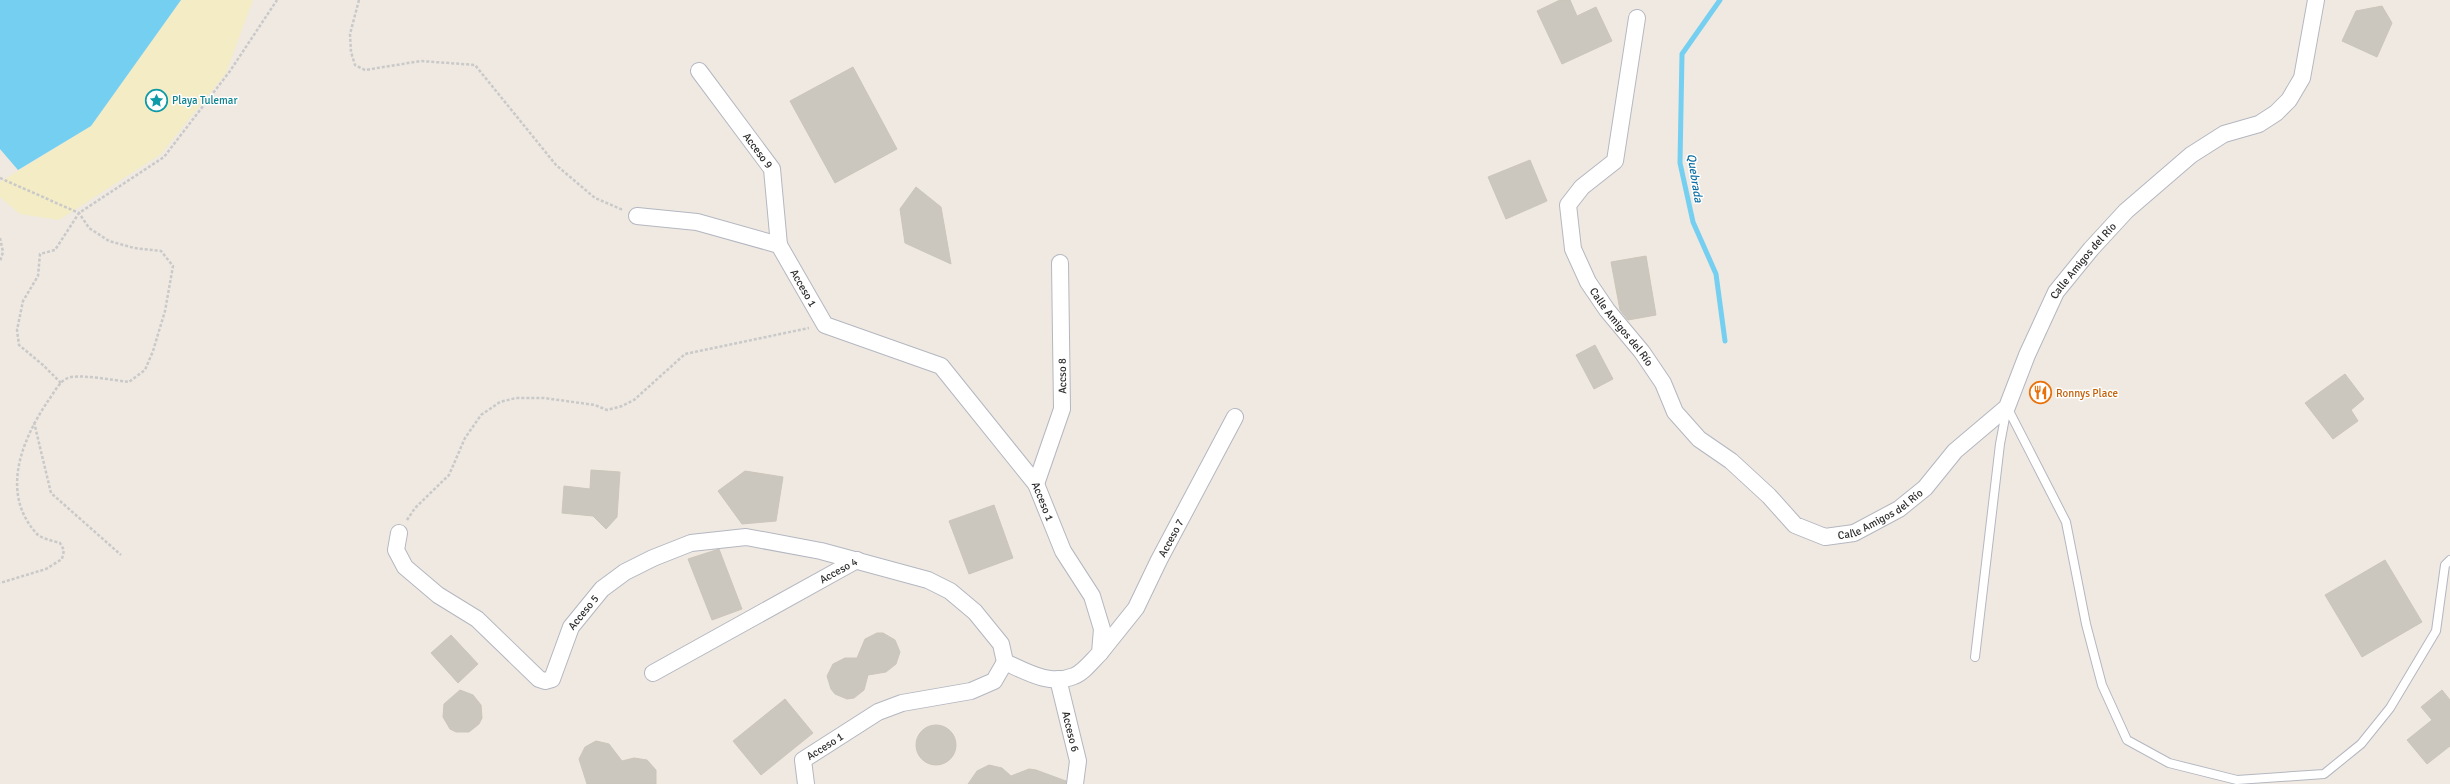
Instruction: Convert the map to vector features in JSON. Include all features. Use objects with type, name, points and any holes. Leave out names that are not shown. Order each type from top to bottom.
[{"type":"street","name":"Calle Amigos del Río","points":[[1637,18],[1615,161],[1582,187],[1568,205],[1568,224],[1573,249],[1588,282],[1607,310],[1642,352],[1663,383],[1675,412],[1699,438],[1731,461],[1769,496],[1795,526],[1825,537],[1854,533],[1899,509],[1925,488],[1956,451],[2008,407],[2027,354],[2056,292],[2090,249],[2126,211],[2191,155],[2224,134],[2259,124],[2276,113],[2289,100],[2302,78],[2316,0]]},
{"type":"street","name":"Acceso 9","points":[[699,71],[772,170],[779,245]]},
{"type":"street","points":[[637,216],[697,222],[779,245]]},
{"type":"street","name":"Acceso 1","points":[[779,245],[825,325],[941,366],[1036,484],[1063,551],[1092,596],[1102,628],[1100,653]]},
{"type":"street","name":"Accso 8","points":[[1036,484],[1062,409],[1060,263]]},
{"type":"street","name":"Acceso 7","points":[[1100,653],[1136,608],[1159,560],[1235,417]]},
{"type":"street","name":"Acceso 5","points":[[399,533],[396,550],[405,567],[438,595],[477,619],[539,679],[545,681],[552,679],[556,672],[571,627],[602,588],[625,572],[652,558],[691,543],[746,537],[857,560]]},
{"type":"street","name":"Acceso 4","points":[[653,673],[857,560],[928,580],[950,591],[975,612],[1001,644],[1005,662]]},
{"type":"street","points":[[1005,662],[1041,678],[1058,680],[1075,676],[1100,653]]},
{"type":"street","name":"Acceso 1","points":[[806,784],[803,760],[878,712],[902,703],[971,691],[994,681],[1005,662]]},
{"type":"street","name":"Acceso 6","points":[[1058,680],[1078,761],[1075,784]]},
{"type":"lane","points":[[2008,407],[2066,522],[2086,624],[2102,685],[2127,740],[2169,763],[2237,780],[2324,774],[2361,744],[2390,708],[2436,631],[2444,565],[2450,560]]},
{"type":"lane","points":[[1975,657],[2000,444],[2008,407]]},
{"type":"path","points":[[61,383],[43,365],[19,345],[17,330],[23,301],[38,276],[40,254],[55,250],[79,214],[164,157],[230,71],[277,0]]},
{"type":"path","points":[[359,0],[350,34],[351,52],[355,65],[365,70],[374,70],[421,62],[475,65],[556,165],[595,198],[637,216]]},
{"type":"path","points":[[0,178],[79,214],[89,228],[109,241],[134,248],[161,251],[173,266],[165,311],[145,370],[129,382],[70,377],[61,383],[34,422],[17,463],[15,490],[23,513],[38,536],[60,543],[64,550],[62,559],[46,569],[0,583]]},
{"type":"path","points":[[0,238],[3,252],[0,261]]},
{"type":"path","points":[[399,533],[415,508],[448,475],[465,438],[481,415],[500,402],[516,398],[544,398],[595,405],[607,410],[622,406],[634,400],[685,354],[825,325]]},
{"type":"path","points":[[34,422],[51,493],[121,555]]},
{"type":"sand","name":"Playa Tulemar","points":[[181,0],[253,0],[226,73],[161,154],[59,220],[20,214],[0,197],[0,182],[91,126]]},
{"type":"water","points":[[0,0],[181,0],[91,126],[18,170],[0,149]]},
{"type":"building","points":[[1560,0],[1570,0],[1577,16],[1596,7],[1612,41],[1562,64],[1537,11]]},
{"type":"building","points":[[2382,6],[2392,23],[2377,57],[2342,41],[2356,11]]},
{"type":"building","points":[[853,67],[897,149],[835,183],[790,101]]},
{"type":"building","points":[[1530,160],[1547,201],[1506,219],[1488,177]]},
{"type":"building","points":[[916,187],[941,207],[951,264],[905,243],[900,209]]},
{"type":"building","points":[[1646,256],[1656,315],[1628,320],[1620,310],[1611,262]]},
{"type":"building","points":[[1595,345],[1613,379],[1594,389],[1576,355]]},
{"type":"building","points":[[2345,374],[2364,399],[2351,410],[2358,421],[2333,439],[2305,403]]},
{"type":"building","points":[[591,470],[620,472],[617,517],[606,529],[593,516],[562,513],[564,486],[590,489]]},
{"type":"building","points":[[745,471],[783,477],[776,521],[742,524],[718,491]]},
{"type":"building","points":[[994,505],[1013,558],[969,574],[949,521]]},
{"type":"building","points":[[719,549],[742,609],[712,620],[688,559]]},
{"type":"building","points":[[2385,560],[2422,622],[2362,657],[2325,595]]},
{"type":"building","points":[[877,633],[883,633],[895,640],[900,652],[896,664],[886,672],[868,675],[864,690],[854,698],[847,699],[835,694],[831,689],[827,676],[833,664],[845,658],[857,658],[865,639]]},
{"type":"building","points":[[451,635],[478,664],[458,683],[431,653]]},
{"type":"building","points":[[460,690],[473,695],[481,705],[482,718],[479,724],[469,732],[456,732],[450,729],[443,717],[444,704]]},
{"type":"building","points":[[2442,690],[2450,700],[2450,746],[2427,764],[2407,740],[2432,720],[2421,707]]},
{"type":"building","points":[[785,699],[813,733],[761,775],[733,741]]},
{"type":"building","points":[[940,725],[947,728],[953,734],[956,745],[955,753],[947,762],[940,765],[932,765],[925,762],[917,753],[916,741],[919,734],[928,726]]},
{"type":"building","points":[[596,741],[609,744],[622,761],[634,758],[647,760],[656,770],[656,784],[587,784],[579,759],[585,747]]},
{"type":"building","points":[[989,765],[1002,768],[1011,776],[1029,769],[1036,770],[1066,781],[1066,784],[968,784],[977,771]]},
{"type":"waterway","name":"Quebrada","points":[[1720,0],[1682,54],[1680,163],[1693,222],[1716,274],[1725,341]]},
{"type":"place","name":"Playa Tulemar","points":[[157,100]]},
{"type":"place","name":"Ronnys Place","points":[[2040,393]]}]
